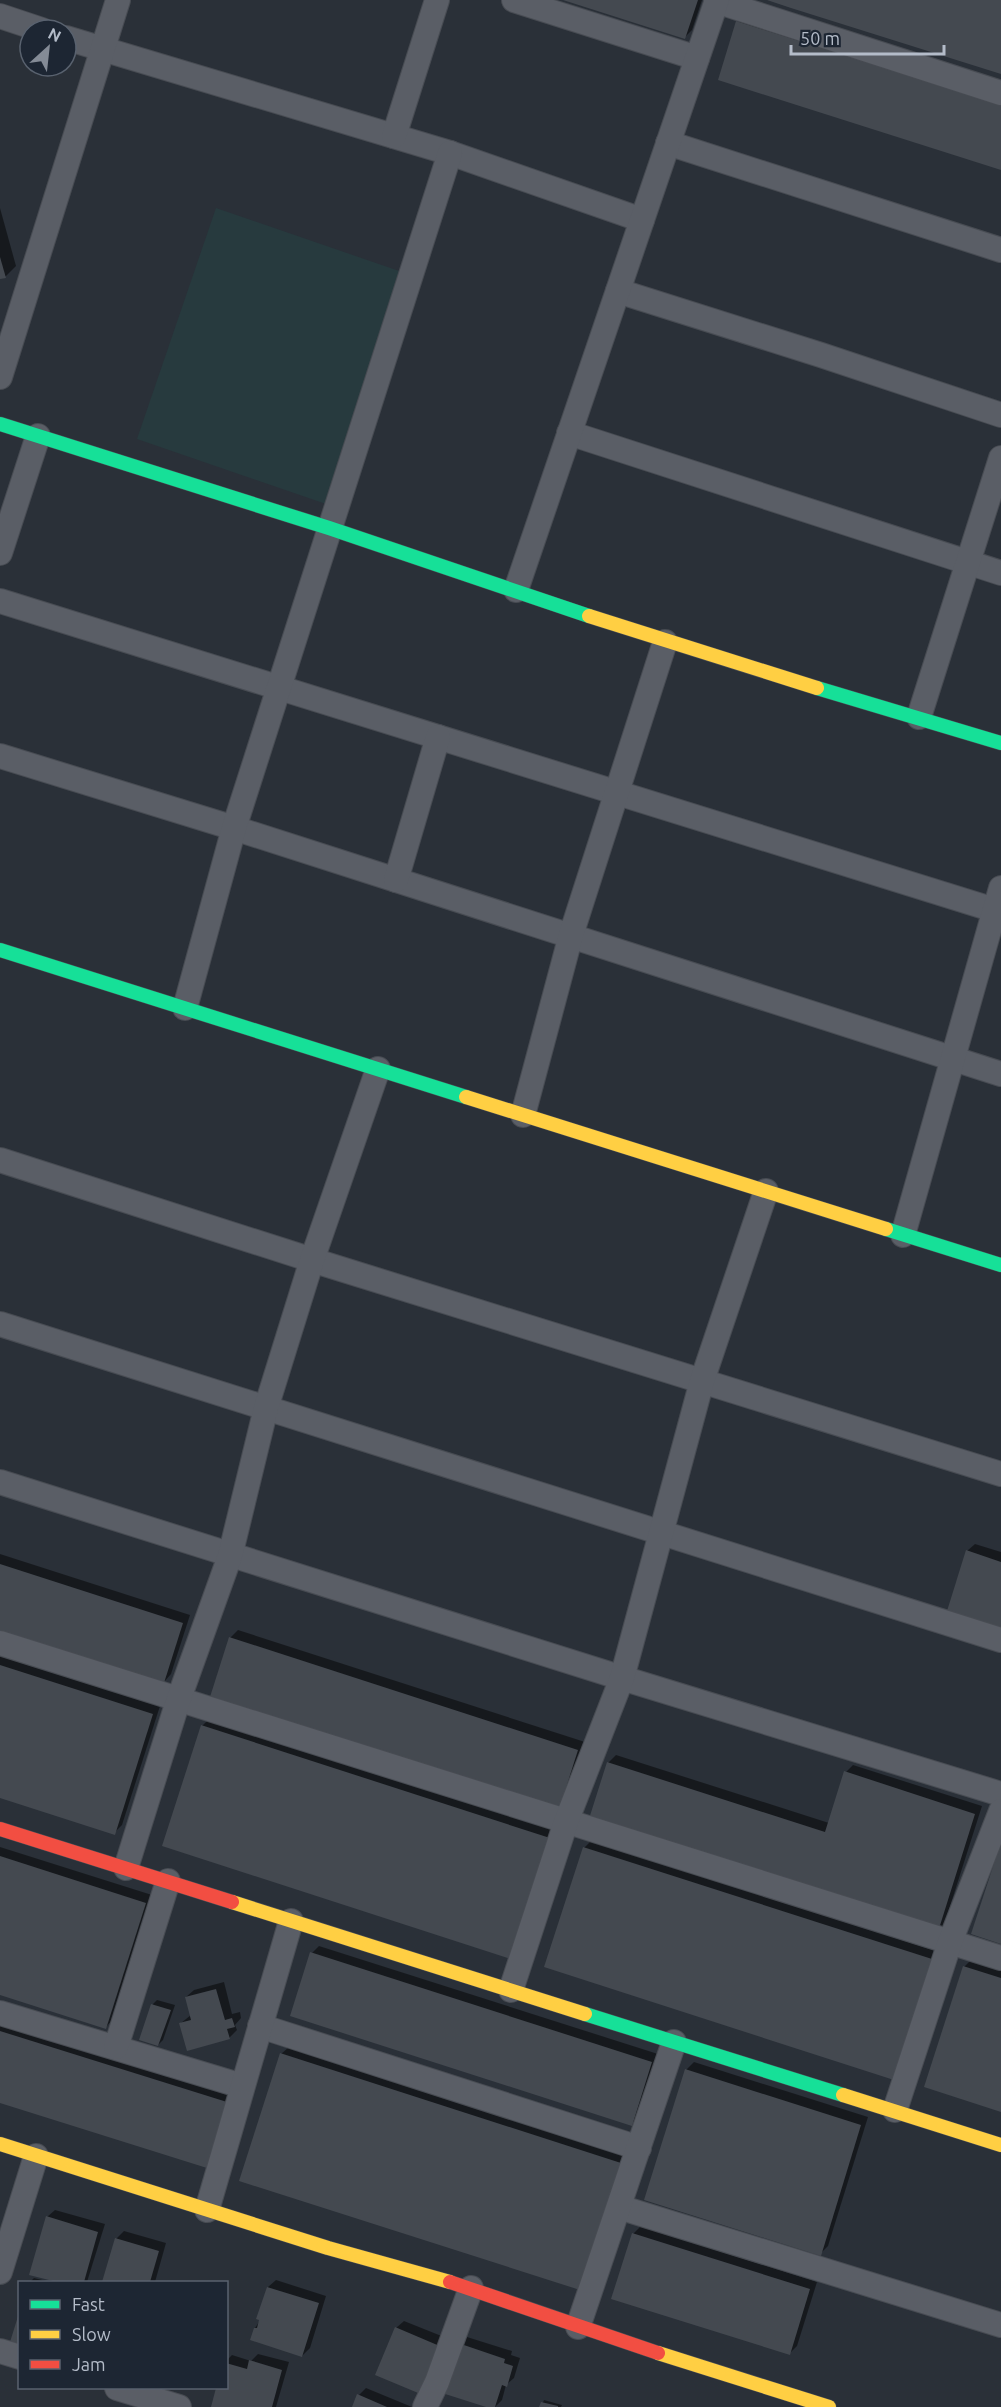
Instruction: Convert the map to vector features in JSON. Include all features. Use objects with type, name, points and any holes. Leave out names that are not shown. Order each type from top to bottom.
[{"type":"street","points":[[0,377],[118,0]]},
{"type":"street","points":[[394,136],[437,0]]},
{"type":"street","points":[[514,0],[697,58]]},
{"type":"street","points":[[516,590],[716,0],[1001,93]]},
{"type":"street","points":[[0,16],[18,22]]},
{"type":"street","points":[[78,42],[450,153],[642,219]]},
{"type":"street","points":[[668,143],[1001,250]]},
{"type":"street","points":[[184,1008],[234,828],[450,153]]},
{"type":"street","points":[[618,291],[821,354],[1001,415]]},
{"type":"street","points":[[0,424],[329,528],[665,642],[1001,743]]},
{"type":"street","points":[[569,433],[1001,573]]},
{"type":"street","points":[[0,553],[38,436]]},
{"type":"street","points":[[919,717],[1001,458]]},
{"type":"street","points":[[0,601],[617,792],[999,903],[903,1235]]},
{"type":"street","points":[[523,1115],[572,935],[665,642]]},
{"type":"street","points":[[396,880],[438,737]]},
{"type":"street","points":[[0,756],[572,935],[1001,1074]]},
{"type":"street","points":[[0,950],[1001,1265]]},
{"type":"street","points":[[126,1868],[178,1701],[230,1556],[266,1408],[312,1260],[378,1069]]},
{"type":"street","points":[[0,1160],[312,1260],[1001,1474]]},
{"type":"street","points":[[511,1990],[566,1822],[622,1678],[659,1532],[702,1381],[766,1191]]},
{"type":"street","points":[[0,1324],[1001,1640]]},
{"type":"street","points":[[0,1482],[230,1556],[1001,1794]]},
{"type":"street","points":[[0,1643],[178,1701],[1001,1958]]},
{"type":"street","points":[[895,2110],[950,1942],[1001,1811]]},
{"type":"street","points":[[0,1829],[1001,2145]]},
{"type":"street","points":[[116,2047],[168,1881]]},
{"type":"street","points":[[207,2210],[291,1921]]},
{"type":"street","points":[[0,2013],[242,2086]]},
{"type":"street","points":[[260,2026],[639,2148]]},
{"type":"street","points":[[578,2327],[674,2042]]},
{"type":"street","points":[[0,2144],[328,2248],[471,2288],[578,2327],[829,2407]]},
{"type":"street","points":[[0,2272],[36,2156]]},
{"type":"street","points":[[619,2207],[1001,2325]]},
{"type":"street","points":[[425,2407],[437,2382],[471,2288]]},
{"type":"street","points":[[0,2351],[18,2356]]},
{"type":"street","points":[[120,2389],[179,2407]]},
{"type":"green space","points":[[216,208],[405,273],[326,504],[137,439]]},
{"type":"building","points":[[563,0],[698,0],[685,39]]},
{"type":"building","points":[[767,0],[1001,0],[1001,74],[791,8]]},
{"type":"building","points":[[736,21],[1001,105],[1001,170],[718,80]]},
{"type":"building","points":[[0,257],[6,278],[0,279]]},
{"type":"building","points":[[966,1550],[1001,1562],[1001,1628],[947,1611]]},
{"type":"building","points":[[0,1564],[183,1623],[164,1683],[0,1631]]},
{"type":"building","points":[[229,1637],[578,1750],[559,1810],[210,1697]]},
{"type":"building","points":[[0,1665],[153,1714],[115,1835],[0,1798]]},
{"type":"building","points":[[201,1725],[550,1838],[511,1959],[162,1846]]},
{"type":"building","points":[[607,1762],[825,1832],[844,1771],[975,1814],[937,1935],[588,1822]]},
{"type":"building","points":[[1001,1842],[1001,1944],[971,1934]]},
{"type":"building","points":[[583,1847],[932,1959],[894,2080],[544,1967]]},
{"type":"building","points":[[0,1856],[146,1903],[106,2029],[0,1995]]},
{"type":"building","points":[[310,1952],[652,2062],[632,2126],[290,2016]]},
{"type":"building","points":[[963,1966],[1001,1978],[1001,2112],[924,2087]]},
{"type":"building","points":[[216,1989],[225,2020],[232,2018],[235,2027],[227,2029],[230,2039],[187,2051],[179,2023],[191,2020],[185,1997]]},
{"type":"building","points":[[151,2004],[171,2010],[158,2046],[139,2040]]},
{"type":"building","points":[[0,2031],[227,2102],[207,2168],[0,2103]]},
{"type":"building","points":[[280,2053],[621,2163],[580,2290],[239,2181]]},
{"type":"building","points":[[685,2069],[861,2125],[821,2256],[644,2200]]},
{"type":"building","points":[[46,2216],[98,2232],[84,2281],[53,2281],[29,2275]]},
{"type":"building","points":[[632,2233],[810,2289],[790,2355],[611,2299]]},
{"type":"building","points":[[115,2238],[159,2251],[150,2281],[102,2281]]},
{"type":"building","points":[[267,2287],[319,2303],[302,2357],[250,2340],[254,2328],[257,2328],[259,2320],[256,2319]]},
{"type":"building","points":[[18,2316],[18,2344],[10,2342]]},
{"type":"building","points":[[395,2327],[442,2347],[423,2395],[375,2375]]},
{"type":"building","points":[[458,2343],[505,2359],[504,2363],[513,2366],[507,2387],[502,2385],[495,2407],[486,2407],[442,2393]]},
{"type":"building","points":[[249,2360],[282,2370],[272,2407],[211,2407],[216,2389],[228,2389],[228,2364],[247,2369]]},
{"type":"building","points":[[357,2394],[387,2407],[352,2407]]},
{"type":"building","points":[[541,2402],[558,2406],[558,2407],[539,2407]]},
{"type":"traffic: fast","points":[[0,424],[329,528],[589,616]]},
{"type":"traffic: fast","points":[[817,688],[1001,743]]},
{"type":"traffic: fast","points":[[0,950],[466,1097]]},
{"type":"traffic: fast","points":[[886,1229],[1001,1265]]},
{"type":"traffic: fast","points":[[585,2014],[843,2095]]},
{"type":"traffic: slow","points":[[589,616],[817,688]]},
{"type":"traffic: slow","points":[[466,1097],[886,1229]]},
{"type":"traffic: slow","points":[[232,1902],[585,2014]]},
{"type":"traffic: slow","points":[[843,2095],[1001,2145]]},
{"type":"traffic: slow","points":[[0,2144],[328,2248],[450,2282]]},
{"type":"traffic: slow","points":[[658,2353],[829,2407]]},
{"type":"traffic: jam","points":[[0,1829],[232,1902]]},
{"type":"traffic: jam","points":[[450,2282],[658,2353]]}]
